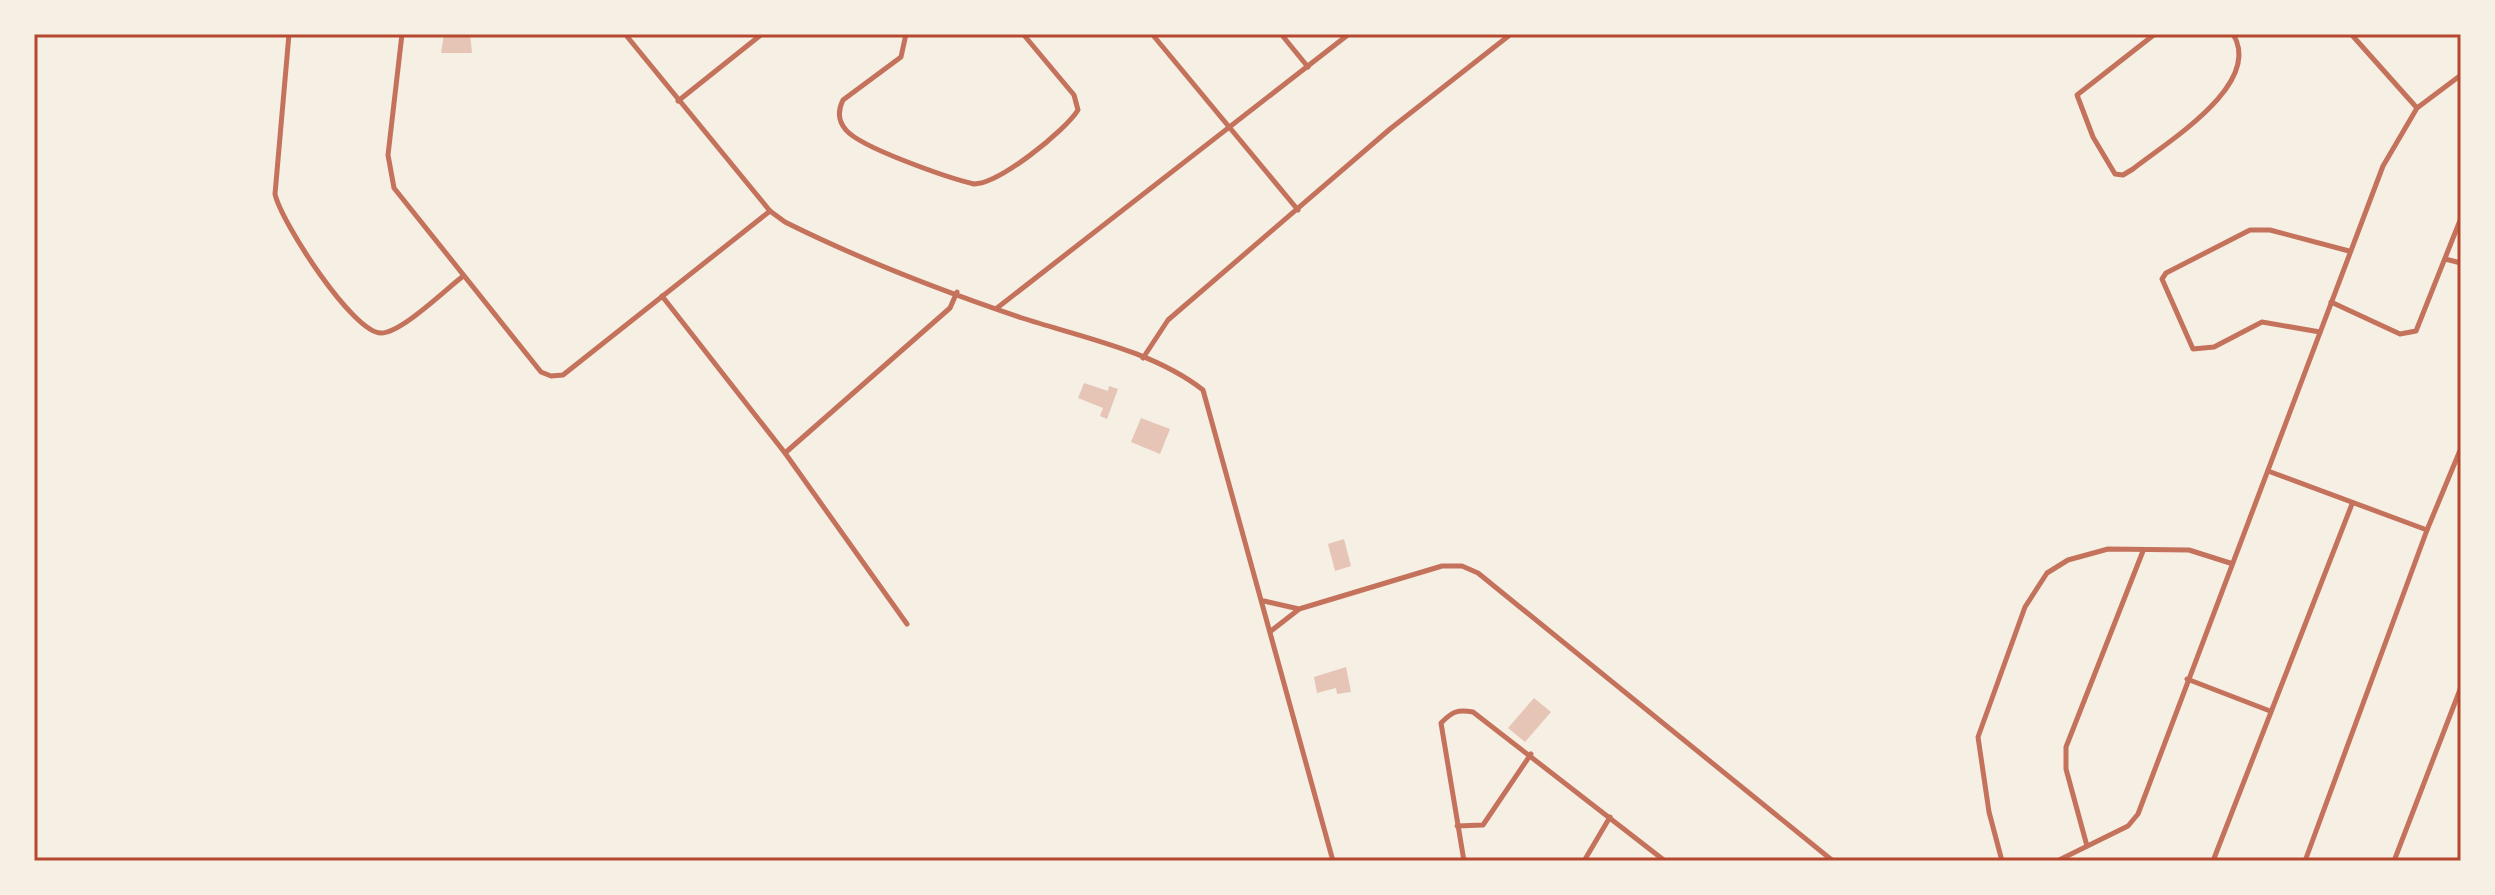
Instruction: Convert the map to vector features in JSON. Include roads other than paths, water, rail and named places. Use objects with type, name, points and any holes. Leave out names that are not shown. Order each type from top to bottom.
[{"type":"street","points":[[289,34],[275,194],[278,207],[297,241],[338,296],[366,328],[376,332],[393,331],[462,277]]},
{"type":"street","points":[[402,34],[388,155],[390,178],[462,277],[541,372],[551,376],[563,375],[770,211]]},
{"type":"street","points":[[625,34],[770,211],[811,235],[997,309],[1143,358],[1189,379],[1203,390],[1333,861]]},
{"type":"street","points":[[678,101],[762,34]]},
{"type":"street","points":[[906,34],[901,57],[843,100],[839,112],[843,127],[852,135],[915,163],[958,180],[987,184],[1019,163],[1078,110],[1074,95],[1023,34]]},
{"type":"street","points":[[1152,34],[1298,210]]},
{"type":"street","points":[[1281,34],[1308,67]]},
{"type":"street","points":[[997,309],[1349,34]]},
{"type":"street","points":[[1143,358],[1168,320],[1390,129],[1511,34]]},
{"type":"street","points":[[2155,34],[2077,95],[2093,137],[2115,174],[2123,175],[2133,169],[2216,102],[2232,82],[2241,63],[2241,52],[2233,34]]},
{"type":"street","points":[[2351,34],[2417,108]]},
{"type":"street","points":[[2058,861],[2134,821],[2383,166],[2417,108],[2461,75]]},
{"type":"street","points":[[2331,302],[2400,334],[2409,334],[2421,324],[2461,218]]},
{"type":"street","points":[[2320,332],[2262,322],[2214,347],[2193,349],[2162,279],[2166,273],[2250,230],[2270,230],[2349,251]]},
{"type":"street","points":[[2445,259],[2461,263]]},
{"type":"street","points":[[785,453],[950,308],[957,292]]},
{"type":"street","points":[[662,296],[785,453],[907,624]]},
{"type":"street","points":[[2305,861],[2427,530],[2461,448]]},
{"type":"street","points":[[2268,471],[2427,530]]},
{"type":"street","points":[[2213,861],[2352,504]]},
{"type":"street","points":[[2002,861],[1977,748],[2025,607],[2047,573],[2057,565],[2108,549],[2189,550],[2230,563]]},
{"type":"street","points":[[2087,846],[2066,769],[2066,747],[2143,551]]},
{"type":"street","points":[[1271,631],[1299,609],[1442,566],[1462,566],[1478,573],[1833,861]]},
{"type":"street","points":[[1263,601],[1299,609]]},
{"type":"street","points":[[2187,679],[2270,711]]},
{"type":"street","points":[[2394,861],[2461,687]]},
{"type":"street","points":[[1464,861],[1442,739],[1441,723],[1451,712],[1473,712],[1665,861]]},
{"type":"street","points":[[1457,826],[1483,825],[1531,754]]},
{"type":"street","points":[[1584,861],[1610,817]]}]
